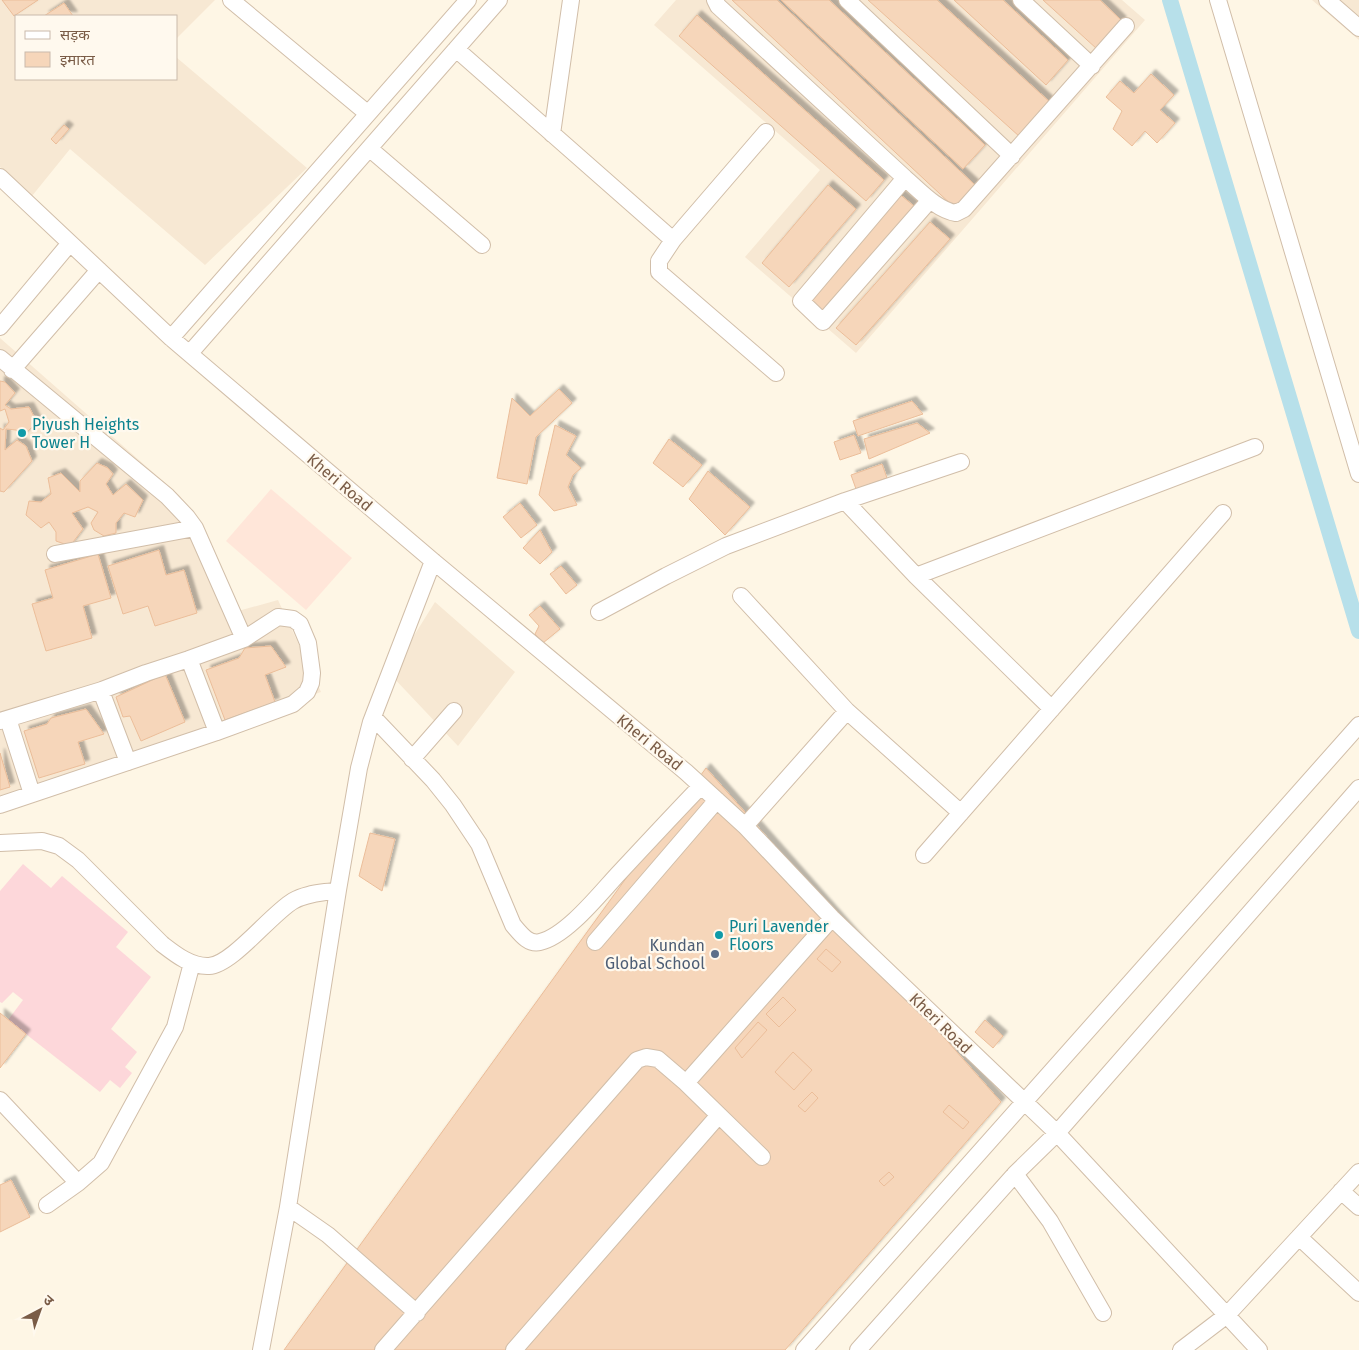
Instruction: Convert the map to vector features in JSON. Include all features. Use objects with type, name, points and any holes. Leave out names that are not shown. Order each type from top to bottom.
[{"type":"street","points":[[230,0],[367,113]]},
{"type":"street","points":[[172,338],[367,113],[468,0]]},
{"type":"street","points":[[190,352],[499,0]]},
{"type":"street","points":[[552,134],[571,0]]},
{"type":"street","points":[[715,0],[718,6],[905,178],[930,200],[950,212],[956,213],[964,209],[1126,26]]},
{"type":"street","points":[[847,0],[1012,156]]},
{"type":"street","points":[[1021,0],[1092,66]]},
{"type":"street","points":[[1218,0],[1359,474]]},
{"type":"street","points":[[1326,0],[1359,28]]},
{"type":"street","points":[[456,49],[673,240]]},
{"type":"street","points":[[766,132],[673,240],[659,261],[659,272],[776,373]]},
{"type":"street","points":[[370,149],[482,245]]},
{"type":"street","name":"Kheri Road","points":[[0,177],[172,338],[701,786],[745,826],[832,918],[1057,1133],[1259,1350]]},
{"type":"street","points":[[905,178],[801,301],[823,322],[930,200]]},
{"type":"street","points":[[0,327],[70,243]]},
{"type":"street","points":[[12,370],[98,270]]},
{"type":"street","points":[[0,358],[12,370],[166,496],[187,517],[194,528],[244,639]]},
{"type":"street","points":[[916,576],[1255,447]]},
{"type":"street","points":[[599,612],[726,546],[845,501],[961,462]]},
{"type":"street","points":[[845,501],[916,576],[1052,709]]},
{"type":"street","points":[[924,855],[1223,513]]},
{"type":"street","points":[[55,554],[194,528]]},
{"type":"street","points":[[260,1350],[288,1207],[359,768],[373,717],[433,561]]},
{"type":"street","points":[[741,596],[847,712],[961,813]]},
{"type":"street","points":[[0,805],[217,732],[293,704],[307,692],[311,684],[312,673],[305,634],[300,624],[293,619],[278,617],[244,639],[146,673],[101,691],[4,720],[32,794]]},
{"type":"street","points":[[189,659],[217,732]]},
{"type":"street","points":[[101,691],[128,762]]},
{"type":"street","points":[[412,759],[454,711]]},
{"type":"street","points":[[745,826],[847,712]]},
{"type":"street","points":[[373,717],[453,805],[478,844],[513,925],[520,934],[530,941],[539,943],[566,928],[587,908],[701,786]]},
{"type":"street","points":[[804,1350],[1359,725]]},
{"type":"street","points":[[858,1350],[1015,1174],[1057,1133],[1359,788]]},
{"type":"street","points":[[595,942],[716,800]]},
{"type":"street","points":[[0,843],[42,841],[58,846],[78,860],[162,944],[177,956],[192,963],[210,966],[218,965],[225,961],[280,910],[293,901],[308,895],[338,890]]},
{"type":"street","points":[[686,1083],[832,918]]},
{"type":"street","points":[[47,1205],[78,1184],[101,1163],[169,1040],[180,1013],[192,963]]},
{"type":"street","points":[[383,1350],[638,1060],[646,1057],[658,1059],[686,1083],[762,1157]]},
{"type":"street","points":[[0,1100],[78,1184]]},
{"type":"street","points":[[514,1350],[719,1115]]},
{"type":"street","points":[[1182,1350],[1227,1315],[1359,1172]]},
{"type":"street","points":[[1015,1174],[1050,1221],[1103,1313]]},
{"type":"street","points":[[1341,1191],[1359,1207]]},
{"type":"street","points":[[288,1207],[328,1235],[416,1312]]},
{"type":"street","points":[[1299,1237],[1359,1294]]},
{"type":"shaded area","points":[[0,0],[215,0],[178,37],[178,15],[15,15],[15,80],[178,80],[178,59],[307,168],[205,265],[70,149],[32,196],[0,167]]},
{"type":"shaded area","points":[[676,0],[1122,0],[1145,20],[856,353],[745,257],[820,170],[654,25]]},
{"type":"shaded area","points":[[1312,0],[1359,0],[1359,40]]},
{"type":"shaded area","points":[[0,338],[180,496],[231,613],[278,600],[321,692],[0,804]]},
{"type":"shaded area","points":[[271,489],[352,558],[306,610],[226,541]]},
{"type":"shaded area","points":[[435,602],[515,672],[458,746],[390,674]]},
{"type":"shaded area","points":[[23,864],[51,888],[62,876],[128,932],[116,947],[151,977],[111,1029],[137,1052],[125,1067],[132,1073],[120,1088],[110,1080],[100,1092],[8,1020],[23,1000],[13,992],[2,1003],[0,1002],[0,891]]},
{"type":"building","points":[[2,0],[38,0],[15,15]]},
{"type":"building","points":[[732,0],[777,0],[975,185],[955,208]]},
{"type":"building","points":[[781,0],[829,0],[985,145],[963,169]]},
{"type":"building","points":[[868,0],[937,0],[1051,103],[1020,137]]},
{"type":"building","points":[[954,0],[1003,0],[1068,60],[1046,85]]},
{"type":"building","points":[[1043,0],[1100,0],[1122,21],[1097,49]]},
{"type":"building","points":[[64,3],[72,15],[46,15]]},
{"type":"building","points":[[697,15],[884,180],[866,201],[679,36]]},
{"type":"building","points":[[1151,74],[1174,95],[1160,110],[1175,123],[1157,143],[1145,131],[1132,146],[1113,129],[1122,111],[1106,97],[1120,81],[1134,93]]},
{"type":"building","points":[[64,125],[69,129],[56,144],[51,139]]},
{"type":"building","points":[[828,185],[856,209],[789,287],[762,263]]},
{"type":"building","points":[[897,192],[914,206],[821,314],[804,300]]},
{"type":"building","points":[[930,222],[950,239],[856,345],[836,328]]},
{"type":"building","name":"Piyush Heights Tower H","points":[[0,381],[5,382],[15,393],[5,405],[11,409],[29,407],[37,422],[22,437],[16,430],[6,429],[5,450],[17,440],[26,446],[32,461],[4,492],[0,491],[0,428],[3,430],[9,422],[5,409],[0,411]]},
{"type":"building","points":[[559,389],[572,403],[536,437],[527,484],[497,478],[512,398],[530,416]]},
{"type":"building","points":[[912,401],[923,414],[858,436],[853,421]]},
{"type":"building","points":[[917,423],[930,433],[869,459],[864,439]]},
{"type":"building","points":[[555,425],[576,436],[566,455],[581,468],[573,475],[568,487],[577,505],[554,511],[539,495]]},
{"type":"building","points":[[854,435],[861,453],[840,460],[834,442]]},
{"type":"building","points":[[669,439],[702,465],[683,487],[653,463]]},
{"type":"building","points":[[97,463],[108,468],[113,474],[106,484],[113,495],[126,484],[143,500],[135,517],[124,513],[116,523],[116,533],[104,536],[94,530],[91,523],[98,512],[88,507],[72,513],[83,529],[70,546],[56,541],[56,532],[49,522],[41,528],[26,515],[29,501],[41,502],[51,494],[48,478],[61,473],[80,492],[80,481]]},
{"type":"building","points":[[882,464],[887,478],[856,489],[851,475]]},
{"type":"building","points":[[708,471],[750,507],[725,535],[689,499]]},
{"type":"building","points":[[520,503],[537,525],[521,538],[503,517]]},
{"type":"building","points":[[540,530],[552,552],[540,564],[523,548]]},
{"type":"building","points":[[159,550],[166,575],[184,570],[197,613],[155,626],[148,606],[123,614],[108,566]]},
{"type":"building","points":[[98,554],[111,598],[83,606],[92,638],[46,651],[32,604],[53,598],[45,570]]},
{"type":"building","points":[[561,566],[577,585],[566,594],[550,574]]},
{"type":"building","points":[[540,606],[560,629],[543,643],[535,634],[539,626],[529,615]]},
{"type":"building","points":[[271,646],[286,667],[265,675],[275,702],[225,720],[206,670],[239,658],[245,648]]},
{"type":"building","points":[[165,674],[185,722],[141,741],[130,716],[123,717],[116,697]]},
{"type":"building","points":[[86,709],[104,734],[78,742],[85,764],[39,778],[24,731],[47,724],[51,718]]},
{"type":"building","points":[[0,753],[10,787],[0,790]]},
{"type":"building","name":"Puri Lavender Floors","points":[[706,768],[1001,1102],[785,1350],[284,1350]]},
{"type":"building","points":[[370,833],[395,839],[382,891],[359,876]]},
{"type":"building","points":[[826,949],[841,962],[832,972],[817,959]]},
{"type":"building","points":[[783,997],[796,1010],[779,1027],[766,1014]]},
{"type":"building","points":[[0,1013],[26,1034],[0,1068]]},
{"type":"building","points":[[985,1020],[1003,1036],[993,1048],[975,1032]]},
{"type":"building","points":[[758,1022],[767,1030],[742,1058],[735,1048]]},
{"type":"building","points":[[793,1052],[812,1070],[794,1090],[775,1072]]},
{"type":"building","points":[[812,1092],[818,1098],[805,1112],[798,1106]]},
{"type":"building","points":[[949,1105],[969,1122],[963,1129],[943,1112]]},
{"type":"building","points":[[889,1172],[894,1177],[884,1186],[879,1181]]},
{"type":"building","points":[[11,1180],[30,1217],[0,1232],[0,1185]]},
{"type":"waterway","points":[[1170,0],[1359,631]]},
{"type":"place","name":"Piyush Heights Tower H","points":[[22,433]]},
{"type":"place","name":"Puri Lavender Floors","points":[[719,935]]},
{"type":"place","name":"Kundan Global School","points":[[715,954]]}]
